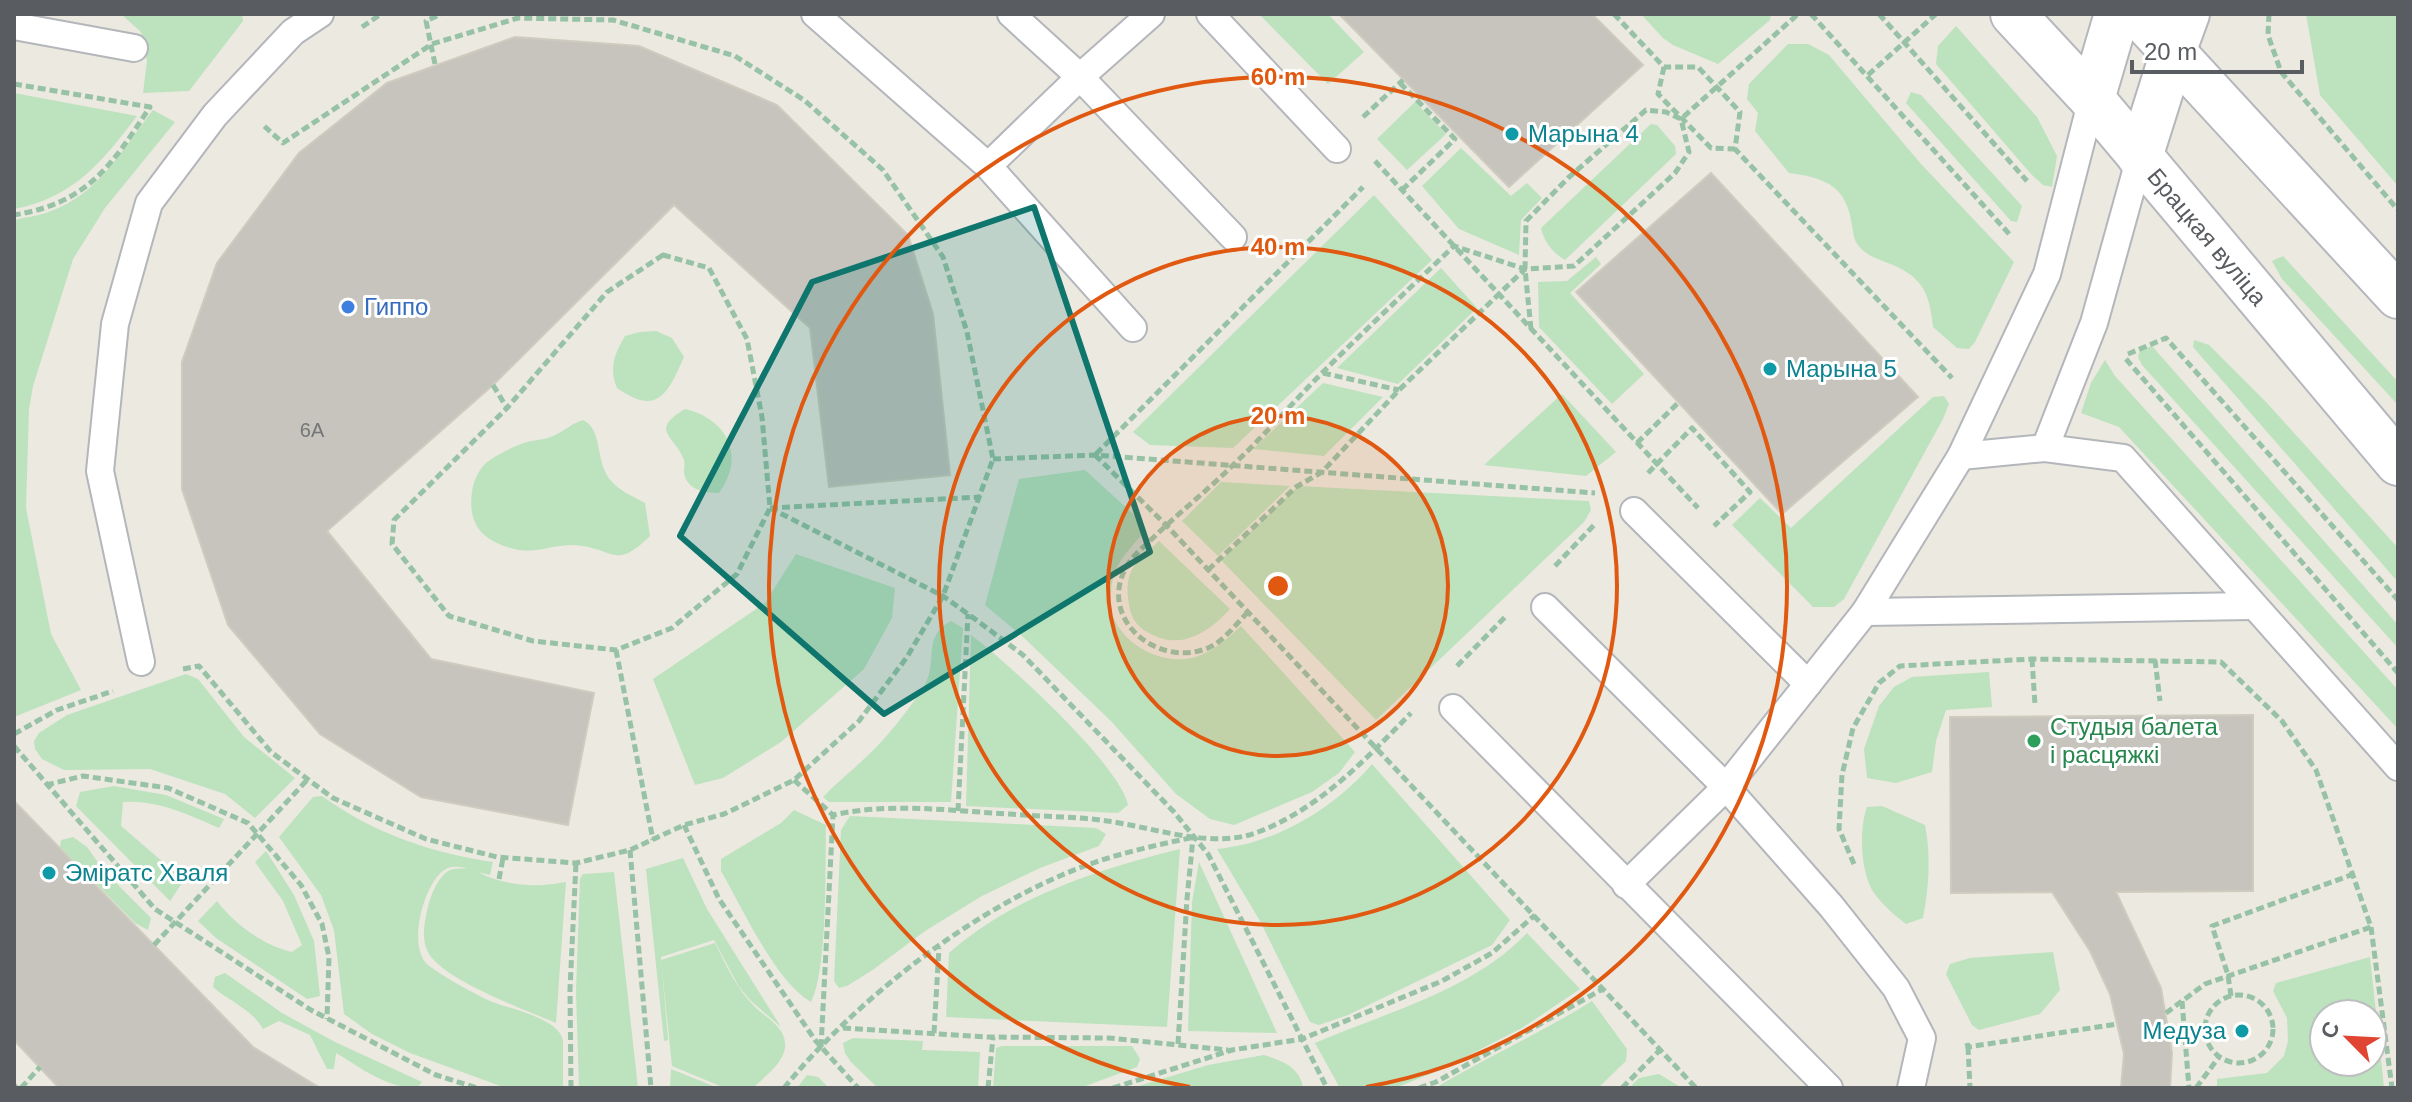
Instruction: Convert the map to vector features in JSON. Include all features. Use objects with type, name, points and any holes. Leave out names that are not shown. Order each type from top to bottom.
[{"type":"street","name":"Брацкая вуліца","points":[[2013,14],[2092,99],[2398,463]]},
{"type":"street","points":[[2092,99],[2117,14]]},
{"type":"street","points":[[2138,14],[2180,33],[2398,296]]},
{"type":"street","points":[[2140,157],[2180,33]]},
{"type":"lane","points":[[141,662],[100,471],[115,324],[149,203],[215,115],[293,32],[320,14]]},
{"type":"lane","points":[[815,14],[988,166],[1133,328]]},
{"type":"lane","points":[[1011,14],[1080,77],[1233,237]]},
{"type":"lane","points":[[988,166],[1151,14]]},
{"type":"lane","points":[[1210,14],[1337,149]]},
{"type":"lane","points":[[14,26],[134,48]]},
{"type":"lane","points":[[1626,885],[1726,787],[1865,612],[1961,456],[2047,274],[2092,99]]},
{"type":"lane","points":[[2045,448],[2094,323],[2140,157]]},
{"type":"lane","points":[[1961,456],[2045,448],[2123,458],[2398,767]]},
{"type":"lane","points":[[1634,511],[1808,684]]},
{"type":"lane","points":[[1865,612],[2252,606]]},
{"type":"lane","points":[[1545,607],[1726,787],[1831,906],[1896,988],[1922,1038],[1911,1088]]},
{"type":"lane","points":[[1453,708],[1829,1088]]},
{"type":"path","points":[[435,64],[426,21],[441,14]]},
{"type":"path","points":[[1614,14],[1664,67],[1698,67],[1740,112],[1735,149]]},
{"type":"path","points":[[1681,119],[1798,14]]},
{"type":"path","points":[[1811,14],[2018,243]]},
{"type":"path","points":[[1879,14],[2035,190]]},
{"type":"path","points":[[1868,75],[1936,14]]},
{"type":"path","points":[[2269,14],[2268,35],[2281,72],[2398,210]]},
{"type":"path","points":[[169,672],[199,666],[271,752],[333,798],[426,839],[503,858],[576,863],[630,850],[684,825],[724,814],[794,780],[859,721],[907,657],[943,596],[993,459],[967,332],[943,257],[883,170],[804,100],[735,56],[613,20],[518,18],[432,44],[283,143],[259,121]]},
{"type":"path","points":[[1664,67],[1658,94],[1681,119],[1711,148],[1735,149],[1956,381]]},
{"type":"path","points":[[1358,122],[1402,82],[1455,139],[1402,190]]},
{"type":"path","points":[[14,84],[150,107],[111,163],[87,188],[42,211],[14,215]]},
{"type":"path","points":[[1531,329],[1525,269],[1526,221],[1568,178],[1646,110],[1666,112],[1681,119]]},
{"type":"path","points":[[1454,246],[1525,269],[1574,266],[1675,173],[1689,152],[1681,119]]},
{"type":"path","points":[[1373,159],[1714,526],[1750,492],[1692,428]]},
{"type":"path","points":[[1095,455],[1382,168]]},
{"type":"path","points":[[1248,612],[1218,642],[1205,649],[1169,651],[1150,645],[1123,620],[1119,581],[1132,558],[1233,466],[1322,373],[1454,246]]},
{"type":"path","points":[[663,255],[709,268],[747,339],[762,417],[770,508],[737,574],[672,628],[616,650],[533,641],[449,616],[392,544],[394,520],[507,408],[607,292],[663,255]]},
{"type":"path","points":[[1208,570],[1296,487],[1322,472],[1399,390],[1525,269]]},
{"type":"path","points":[[2398,600],[2166,338],[2123,356],[2398,673]]},
{"type":"path","points":[[1322,373],[1399,390]]},
{"type":"path","points":[[493,385],[507,408]]},
{"type":"path","points":[[1637,443],[1679,402]]},
{"type":"path","points":[[993,459],[1095,455],[1608,494]]},
{"type":"path","points":[[1095,455],[1166,525],[1696,1088]]},
{"type":"path","points":[[770,508],[981,497]]},
{"type":"path","points":[[770,508],[943,596],[1023,655],[1174,812],[1208,854],[1327,1088]]},
{"type":"path","points":[[958,811],[968,614]]},
{"type":"path","points":[[616,650],[653,840]]},
{"type":"path","points":[[2032,659],[2035,705]]},
{"type":"path","points":[[1855,868],[1839,829],[1842,775],[1853,728],[1879,683],[1900,666],[2032,659],[2221,662],[2282,721],[2316,770],[2371,927],[2392,1088]]},
{"type":"path","points":[[2155,660],[2160,701]]},
{"type":"path","points":[[14,734],[57,710],[117,690]]},
{"type":"path","points":[[14,746],[155,909],[327,1019],[436,1075],[477,1088]]},
{"type":"path","points":[[833,815],[854,810],[899,808],[958,811],[1106,820],[1194,837],[1217,838],[1256,833],[1336,787],[1377,748]]},
{"type":"path","points":[[46,785],[83,776],[168,788],[248,823],[301,885],[322,924],[329,957],[327,1019]]},
{"type":"path","points":[[154,945],[308,779]]},
{"type":"path","points":[[794,780],[833,815]]},
{"type":"path","points":[[821,1047],[833,815]]},
{"type":"path","points":[[684,825],[719,899],[821,1047],[858,1088]]},
{"type":"path","points":[[784,1088],[821,1047],[909,967],[985,915],[1062,875],[1134,849],[1194,837]]},
{"type":"path","points":[[1178,1044],[1194,837]]},
{"type":"path","points":[[630,850],[651,1088]]},
{"type":"path","points":[[499,879],[503,858]]},
{"type":"path","points":[[571,1088],[570,989],[576,863]]},
{"type":"path","points":[[2231,996],[2228,975],[2212,926],[2351,875]]},
{"type":"path","points":[[1113,1088],[1232,1050],[1302,1039],[1442,981],[1492,953],[1535,915]]},
{"type":"path","points":[[2166,1013],[2205,984],[2371,927]]},
{"type":"path","points":[[934,1033],[939,948]]},
{"type":"path","points":[[1419,1088],[1436,1082],[1601,990]]},
{"type":"path","points":[[2231,996],[2253,998],[2262,1005],[2272,1024],[2271,1035],[2261,1054],[2240,1063],[2219,1057],[2206,1039],[2204,1028],[2212,1008],[2231,996]]},
{"type":"path","points":[[2182,1000],[2189,1088]]},
{"type":"path","points":[[1968,1047],[2117,1024]]},
{"type":"path","points":[[842,1028],[993,1037],[1109,1038],[1232,1050]]},
{"type":"path","points":[[1962,1034],[1968,1047],[1970,1088]]},
{"type":"path","points":[[988,1088],[993,1037]]},
{"type":"path","points":[[1622,1088],[1662,1049]]},
{"type":"path","points":[[2196,1088],[2219,1057]]},
{"type":"path","points":[[17,1087],[40,1067]]},
{"type":"highlighted area","points":[[1034,207],[1150,552],[884,714],[680,536],[812,282]]},
{"type":"green space","points":[[121,14],[242,14],[243,21],[189,91],[143,93],[147,61],[141,32]]},
{"type":"green space","points":[[1259,14],[1328,14],[1364,52],[1328,84]]},
{"type":"green space","points":[[1641,14],[1771,14],[1770,20],[1718,64],[1673,45]]},
{"type":"green space","points":[[2306,14],[2398,14],[2398,186],[2320,95]]},
{"type":"green space","points":[[1956,26],[2037,117],[2057,156],[2052,187],[2043,185],[2031,174],[1936,64],[1938,46]]},
{"type":"green space","points":[[1788,44],[1808,44],[1829,55],[1921,164],[2014,262],[1969,349],[1957,348],[1933,327],[1924,289],[1912,276],[1871,256],[1858,245],[1848,208],[1837,190],[1821,180],[1789,173],[1755,131],[1758,113],[1747,99],[1749,84]]},
{"type":"green space","points":[[1911,92],[1921,95],[2022,206],[2017,222],[2011,221],[1906,103]]},
{"type":"green space","points":[[14,93],[137,116],[98,163],[70,187],[35,204],[14,209]]},
{"type":"green space","points":[[1415,102],[1446,134],[1407,170],[1377,139]]},
{"type":"green space","points":[[153,110],[175,122],[105,208],[73,259],[33,386],[29,409],[26,508],[51,634],[81,690],[14,717],[14,220],[47,213],[83,193],[109,168]]},
{"type":"green space","points":[[1651,124],[1657,125],[1675,146],[1676,154],[1565,260],[1547,242],[1541,228]]},
{"type":"green space","points":[[1461,148],[1511,196],[1527,183],[1542,198],[1521,220],[1519,255],[1459,229],[1422,186]]},
{"type":"green space","points":[[1374,195],[1432,260],[1233,448],[1150,445],[1133,432]]},
{"type":"green space","points":[[2283,256],[2398,382],[2398,405],[2282,279],[2272,261]]},
{"type":"green space","points":[[1596,257],[1601,264],[1570,293],[1644,374],[1612,404],[1539,327],[1538,282],[1567,281]]},
{"type":"green space","points":[[1441,268],[1477,308],[1398,384],[1337,368]]},
{"type":"green space","points":[[656,331],[672,338],[684,357],[667,390],[660,397],[643,400],[617,388],[614,362],[625,336]]},
{"type":"green space","points":[[2194,340],[2209,345],[2266,402],[2398,548],[2398,582],[2193,347]]},
{"type":"green space","points":[[2152,346],[2398,625],[2398,648],[2142,365],[2138,357],[2140,350]]},
{"type":"green space","points":[[2105,360],[2115,376],[2398,690],[2398,729],[2119,427],[2081,413],[2091,383]]},
{"type":"green space","points":[[1323,383],[1383,397],[1324,456],[1253,449]]},
{"type":"green space","points":[[1562,394],[1616,452],[1586,476],[1484,465]]},
{"type":"green space","points":[[1944,396],[1949,404],[1943,419],[1844,599],[1834,607],[1813,607],[1732,525],[1760,498],[1791,528],[1933,397]]},
{"type":"green space","points":[[685,409],[712,421],[728,441],[731,466],[719,493],[697,489],[686,479],[684,460],[666,428]]},
{"type":"green space","points":[[583,420],[594,431],[606,474],[623,491],[645,503],[650,536],[629,553],[621,555],[574,545],[519,550],[488,538],[476,524],[471,505],[473,485],[484,465],[512,448],[553,436]]},
{"type":"green space","points":[[1085,470],[1143,523],[1146,530],[1119,563],[1112,584],[1111,612],[1125,635],[1136,645],[1161,657],[1188,659],[1212,649],[1241,626],[1355,752],[1339,773],[1312,792],[1234,825],[1210,819],[1176,794],[1111,721],[985,605],[1019,479]]},
{"type":"green space","points":[[1221,482],[1290,486],[1218,556],[1182,521]]},
{"type":"green space","points":[[1298,486],[1589,501],[1591,510],[1584,522],[1376,720],[1221,560]]},
{"type":"green space","points":[[1159,541],[1230,609],[1193,637],[1182,640],[1160,638],[1140,627],[1132,614],[1128,594],[1130,575],[1138,561]]},
{"type":"green space","points":[[796,554],[895,588],[892,618],[864,669],[781,742],[723,778],[695,785],[653,679],[765,603]]},
{"type":"green space","points":[[951,621],[963,628],[951,802],[829,802],[823,797],[880,743],[918,695],[928,677],[936,634]]},
{"type":"green space","points":[[971,635],[1060,715],[1105,765],[1128,805],[1118,813],[966,806]]},
{"type":"green space","points":[[1989,672],[1992,707],[1946,710],[1936,741],[1932,772],[1896,783],[1867,778],[1864,749],[1879,706],[1894,687],[1912,677]]},
{"type":"green space","points":[[186,674],[198,679],[244,737],[295,778],[255,818],[225,794],[150,769],[64,770],[42,759],[35,749],[34,741],[39,733],[67,715]]},
{"type":"green space","points":[[1372,764],[1510,920],[1492,945],[1348,1015],[1319,1025],[1310,1022],[1260,921],[1217,849],[1239,846],[1282,832],[1322,809]]},
{"type":"green space","points":[[114,786],[166,795],[224,819],[219,828],[160,805],[123,802],[121,826],[184,880],[170,901],[76,806],[80,792]]},
{"type":"green space","points":[[322,796],[362,821],[403,840],[493,862],[490,875],[478,872],[488,877],[521,884],[566,882],[556,1023],[465,982],[448,972],[427,950],[425,923],[436,886],[450,870],[467,868],[449,868],[436,878],[425,901],[418,929],[421,954],[430,967],[484,998],[544,1020],[560,1033],[563,1041],[563,1088],[506,1088],[410,1053],[372,1034],[344,1014],[334,930],[321,895],[279,837],[313,797]]},
{"type":"green space","points":[[1882,806],[1925,825],[1928,871],[1923,918],[1906,924],[1874,893],[1866,874],[1862,838],[1864,816],[1867,807]]},
{"type":"green space","points":[[794,810],[826,825],[823,943],[811,1002],[785,978],[773,961],[721,871],[721,859],[781,823]]},
{"type":"green space","points":[[850,816],[1096,828],[1106,834],[1099,846],[1040,868],[982,896],[925,931],[874,969],[839,988],[834,981],[841,830]]},
{"type":"green space","points":[[73,837],[87,847],[105,872],[151,918],[148,930],[135,923],[60,847],[61,840]]},
{"type":"green space","points":[[1180,849],[1167,1027],[946,1017],[949,953],[974,933],[1028,901],[1058,888]]},
{"type":"green space","points":[[266,851],[294,895],[314,941],[320,996],[307,999],[216,938],[198,921],[217,901],[260,939],[292,952],[302,945],[283,901],[255,862]]},
{"type":"green space","points":[[683,858],[707,909],[781,1027],[739,987],[714,940],[661,957],[668,1040],[664,1041],[646,869]]},
{"type":"green space","points":[[1199,862],[1277,1033],[1188,1031],[1192,902]]},
{"type":"green space","points":[[614,872],[638,1088],[579,1088],[576,991],[580,879],[583,874]]},
{"type":"green space","points":[[1527,933],[1580,989],[1522,1028],[1440,1070],[1395,1088],[1340,1088],[1315,1043],[1455,985],[1505,953]]},
{"type":"green space","points":[[715,943],[742,992],[778,1027],[784,1037],[782,1056],[753,1088],[725,1088],[672,1066],[661,960]]},
{"type":"green space","points":[[2053,952],[2060,990],[2040,1014],[1979,1030],[1972,1025],[1946,974],[1950,964],[1970,958]]},
{"type":"green space","points":[[2370,957],[2374,998],[2308,998],[2308,1078],[2383,1078],[2384,1088],[2217,1088],[2217,1079],[2267,1073],[2284,1056],[2288,1041],[2287,1018],[2273,991],[2276,983]]},
{"type":"green space","points":[[225,973],[282,1013],[335,1042],[422,1082],[417,1088],[395,1085],[336,1053],[334,1069],[327,1069],[310,1035],[279,1021],[263,1029],[247,1011],[213,987],[215,977]]},
{"type":"green space","points":[[1592,1001],[1627,1049],[1626,1061],[1598,1088],[1435,1088],[1553,1024]]},
{"type":"green space","points":[[853,1038],[923,1041],[922,1050],[980,1052],[978,1088],[878,1088],[845,1053],[843,1043]]},
{"type":"green space","points":[[1132,1046],[1140,1059],[1137,1067],[1080,1088],[993,1088],[996,1048]]},
{"type":"green space","points":[[1264,1055],[1294,1070],[1303,1088],[1132,1088],[1208,1065]]},
{"type":"green space","points":[[671,1069],[718,1088],[670,1088]]},
{"type":"green space","points":[[1659,1074],[1682,1088],[1629,1088],[1639,1078]]},
{"type":"green space","points":[[807,1075],[818,1077],[829,1088],[797,1088]]},
{"type":"building","name":"Марына 4","points":[[1339,14],[1592,14],[1643,65],[1509,187]]},
{"type":"building","points":[[515,37],[639,46],[777,105],[908,235],[933,314],[950,475],[829,487],[810,328],[674,205],[493,385],[327,531],[431,659],[594,693],[568,825],[421,797],[320,734],[228,625],[182,489],[182,362],[217,263],[299,153],[387,83]]},
{"type":"building","name":"Марына 5","points":[[1711,173],[1918,397],[1782,514],[1576,292]]},
{"type":"building","points":[[2253,715],[2253,891],[2116,892],[2161,988],[2172,1053],[2170,1088],[2121,1088],[2124,1054],[2110,994],[2090,951],[2052,892],[1951,893],[1950,717]]},
{"type":"building","name":"Эміратс Хваля","points":[[14,801],[253,1047],[320,1088],[59,1088],[14,1040]]},
{"type":"place","name":"Марына 4","points":[[1512,134]]},
{"type":"place","name":"Гиппо","points":[[348,307]]},
{"type":"place","name":"Марына 5","points":[[1770,369]]},
{"type":"place","name":"Студыя балета і расцяжкі","points":[[2034,741]]},
{"type":"place","name":"Эміратс Хваля","points":[[49,873]]},
{"type":"place","name":"Медуза","points":[[2242,1031]]}]
